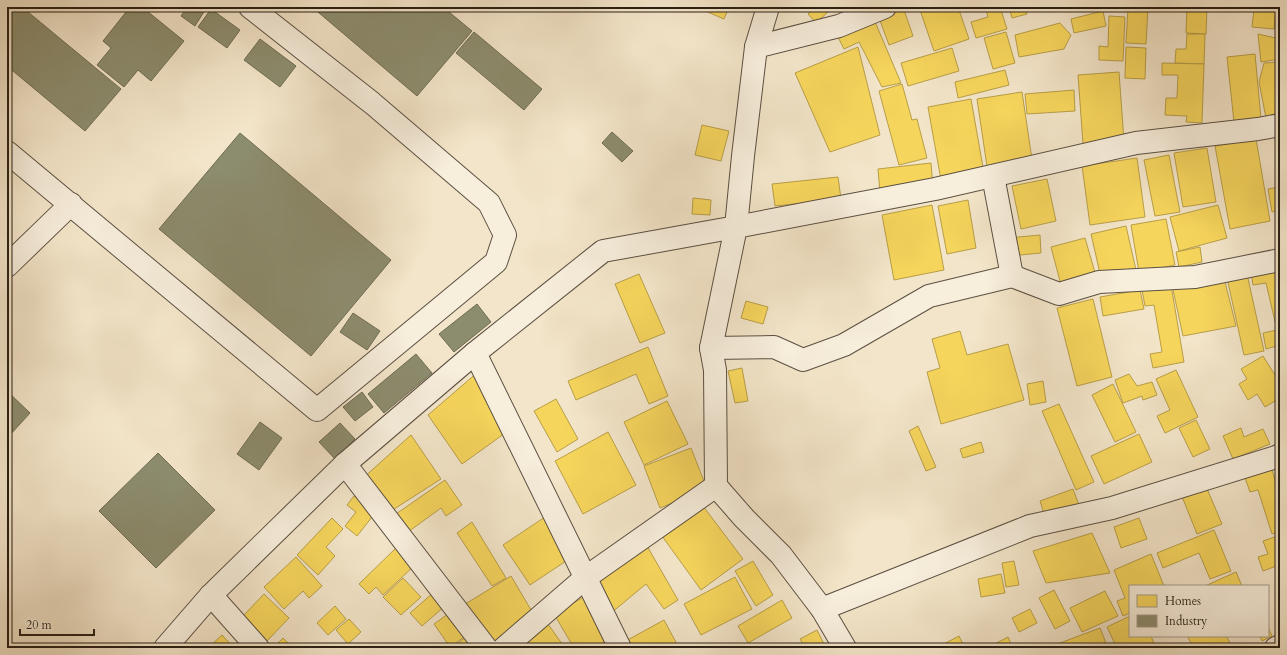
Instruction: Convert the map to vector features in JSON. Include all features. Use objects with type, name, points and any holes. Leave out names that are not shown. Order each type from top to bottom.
[{"type":"street","points":[[7,152],[317,410],[496,262],[505,235],[489,203],[372,103],[250,7]]},
{"type":"street","points":[[768,7],[756,47],[736,227],[711,348],[715,370],[716,486],[744,518],[782,555],[822,609],[844,648]]},
{"type":"street","points":[[756,47],[839,26],[885,7]]},
{"type":"street","points":[[165,648],[211,595],[345,464],[474,353],[603,251],[935,189],[1136,143],[1258,129],[1280,125]]},
{"type":"street","points":[[993,176],[1012,276]]},
{"type":"street","points":[[7,266],[70,204]]},
{"type":"street","points":[[711,348],[774,347],[803,360],[844,344],[929,296],[1012,276],[1059,294],[1099,282],[1195,277],[1280,260]]},
{"type":"street","points":[[474,353],[620,648]]},
{"type":"street","points":[[822,609],[1030,526],[1112,508],[1269,460],[1280,455]]},
{"type":"street","points":[[345,464],[486,648]]},
{"type":"street","points":[[504,648],[585,578],[716,486]]},
{"type":"street","points":[[211,595],[258,648]]},
{"type":"street","points":[[1276,648],[1280,646]]},
{"type":"building: Homes","points":[[704,7],[729,7],[724,19],[703,10]]},
{"type":"building: Homes","points":[[816,7],[825,7],[829,11],[816,23],[808,14]]},
{"type":"building: Homes","points":[[841,7],[858,7],[843,14]]},
{"type":"building: Homes","points":[[899,7],[903,7],[913,36],[889,45],[878,15]]},
{"type":"building: Homes","points":[[919,7],[958,7],[969,39],[934,51]]},
{"type":"building: Homes","points":[[985,7],[1000,7],[1007,29],[976,38],[971,22],[988,17]]},
{"type":"building: Homes","points":[[1009,7],[1024,7],[1027,14],[1012,18]]},
{"type":"building: Homes","points":[[1187,7],[1207,7],[1206,34],[1186,33]]},
{"type":"building: Homes","points":[[1238,7],[1276,7],[1274,29],[1252,27],[1254,9]]},
{"type":"building: Homes","points":[[1128,8],[1148,8],[1146,44],[1126,43]]},
{"type":"building: Homes","points":[[1103,11],[1106,26],[1074,33],[1071,19]]},
{"type":"building: Homes","points":[[1109,16],[1125,17],[1123,61],[1099,60],[1099,46],[1108,47]]},
{"type":"building: Homes","points":[[873,17],[901,83],[882,87],[859,42],[844,49],[836,33]]},
{"type":"building: Homes","points":[[1060,23],[1071,35],[1064,49],[1019,57],[1015,35]]},
{"type":"building: Homes","points":[[1006,32],[1015,63],[993,69],[984,38]]},
{"type":"building: Homes","points":[[1187,34],[1205,34],[1204,64],[1175,63],[1176,49],[1186,49]]},
{"type":"building: Homes","points":[[1258,34],[1280,39],[1280,59],[1261,62]]},
{"type":"building: Homes","points":[[858,47],[880,135],[830,152],[795,73]]},
{"type":"building: Homes","points":[[1126,47],[1146,48],[1145,79],[1125,78]]},
{"type":"building: Homes","points":[[952,48],[959,71],[908,86],[901,63]]},
{"type":"building: Homes","points":[[1255,54],[1261,119],[1234,122],[1227,57]]},
{"type":"building: Homes","points":[[1280,62],[1280,115],[1266,118],[1259,82],[1264,63]]},
{"type":"building: Homes","points":[[1162,63],[1204,64],[1202,123],[1186,122],[1187,116],[1165,115],[1166,98],[1177,98],[1178,75],[1162,75]]},
{"type":"building: Homes","points":[[1005,70],[1009,85],[958,98],[955,82]]},
{"type":"building: Homes","points":[[1119,72],[1124,141],[1083,144],[1078,75]]},
{"type":"building: Homes","points":[[902,84],[912,120],[917,119],[927,158],[899,165],[879,91]]},
{"type":"building: Homes","points":[[1074,90],[1075,111],[1027,114],[1025,94]]},
{"type":"building: Homes","points":[[1022,92],[1033,166],[988,173],[977,99]]},
{"type":"building: Homes","points":[[971,99],[984,173],[941,180],[928,107]]},
{"type":"building: Homes","points":[[702,125],[729,131],[721,161],[695,155]]},
{"type":"building: Homes","points":[[1280,135],[1280,151],[1276,152],[1275,136]]},
{"type":"building: Homes","points":[[1256,139],[1270,221],[1230,229],[1215,146]]},
{"type":"building: Homes","points":[[1207,148],[1216,202],[1183,207],[1174,153]]},
{"type":"building: Homes","points":[[1169,155],[1180,212],[1155,216],[1144,160]]},
{"type":"building: Homes","points":[[1137,158],[1145,217],[1090,225],[1082,166]]},
{"type":"building: Homes","points":[[931,163],[933,188],[880,193],[878,169]]},
{"type":"building: Homes","points":[[838,177],[841,199],[775,206],[772,184]]},
{"type":"building: Homes","points":[[1047,179],[1056,221],[1021,229],[1012,186]]},
{"type":"building: Homes","points":[[1280,187],[1280,209],[1272,212],[1268,189]]},
{"type":"building: Homes","points":[[693,198],[711,200],[710,215],[692,214]]},
{"type":"building: Homes","points":[[968,200],[976,248],[947,254],[938,206]]},
{"type":"building: Homes","points":[[932,205],[944,270],[894,280],[882,215]]},
{"type":"building: Homes","points":[[1218,205],[1227,238],[1179,251],[1170,217]]},
{"type":"building: Homes","points":[[1166,219],[1175,265],[1139,272],[1131,225]]},
{"type":"building: Homes","points":[[1126,226],[1136,270],[1101,278],[1091,234]]},
{"type":"building: Homes","points":[[1040,235],[1041,253],[1010,256],[1008,238]]},
{"type":"building: Homes","points":[[1085,238],[1096,276],[1061,285],[1051,247]]},
{"type":"building: Homes","points":[[1200,247],[1202,262],[1179,267],[1176,252]]},
{"type":"building: Homes","points":[[1274,267],[1280,292],[1280,345],[1266,349],[1263,333],[1277,330],[1266,283],[1253,285],[1251,272]]},
{"type":"building: Homes","points":[[639,274],[665,333],[640,343],[615,284]]},
{"type":"building: Homes","points":[[1247,274],[1264,351],[1244,355],[1227,278]]},
{"type":"building: Homes","points":[[1224,278],[1236,326],[1183,336],[1172,285]]},
{"type":"building: Homes","points":[[1171,285],[1184,362],[1153,368],[1150,354],[1162,352],[1154,305],[1145,306],[1142,290]]},
{"type":"building: Homes","points":[[1140,290],[1144,309],[1103,316],[1100,297]]},
{"type":"building: Homes","points":[[1093,299],[1112,377],[1077,386],[1057,308]]},
{"type":"building: Homes","points":[[746,301],[768,307],[763,324],[741,318]]},
{"type":"building: Homes","points":[[960,331],[967,355],[1008,344],[1024,400],[941,424],[927,372],[940,368],[932,339]]},
{"type":"building: Homes","points":[[648,347],[668,396],[649,404],[636,374],[576,400],[568,381]]},
{"type":"building: Homes","points":[[1263,356],[1280,383],[1280,410],[1275,401],[1265,407],[1257,394],[1248,400],[1239,384],[1247,379],[1241,369]]},
{"type":"building: Homes","points":[[742,368],[748,401],[735,403],[728,371]]},
{"type":"building: Homes","points":[[1176,370],[1198,417],[1165,433],[1157,416],[1170,410],[1156,379]]},
{"type":"building: Homes","points":[[478,372],[508,431],[462,464],[428,415]]},
{"type":"building: Homes","points":[[1129,374],[1137,386],[1152,382],[1157,395],[1143,400],[1142,396],[1123,403],[1115,380]]},
{"type":"building: Homes","points":[[1043,381],[1046,402],[1030,405],[1027,384]]},
{"type":"building: Homes","points":[[1113,384],[1136,432],[1115,442],[1092,395]]},
{"type":"building: Homes","points":[[556,399],[578,439],[557,452],[534,411]]},
{"type":"building: Homes","points":[[667,401],[688,444],[644,465],[624,422]]},
{"type":"building: Homes","points":[[1059,404],[1094,482],[1076,490],[1042,411]]},
{"type":"building: Homes","points":[[1196,420],[1210,449],[1193,457],[1179,428]]},
{"type":"building: Homes","points":[[918,426],[936,467],[926,471],[909,431]]},
{"type":"building: Homes","points":[[1241,428],[1244,437],[1263,429],[1270,444],[1233,459],[1223,436]]},
{"type":"building: Homes","points":[[608,432],[636,485],[583,514],[555,461]]},
{"type":"building: Homes","points":[[1139,434],[1152,462],[1104,484],[1091,456]]},
{"type":"building: Homes","points":[[411,435],[441,479],[391,511],[362,479]]},
{"type":"building: Homes","points":[[981,442],[984,452],[963,458],[960,449]]},
{"type":"building: Homes","points":[[691,448],[707,489],[660,508],[644,466]]},
{"type":"building: Homes","points":[[1271,466],[1280,498],[1280,531],[1272,534],[1258,490],[1250,492],[1244,475]]},
{"type":"building: Homes","points":[[445,480],[462,505],[446,516],[441,508],[408,532],[396,514]]},
{"type":"building: Homes","points":[[1205,484],[1222,524],[1197,534],[1181,494]]},
{"type":"building: Homes","points":[[1073,489],[1079,505],[1045,517],[1040,501]]},
{"type":"building: Homes","points":[[354,496],[376,512],[357,536],[345,526],[356,512],[347,505]]},
{"type":"building: Homes","points":[[703,506],[743,559],[701,590],[662,536]]},
{"type":"building: Homes","points":[[545,517],[572,557],[530,585],[503,545]]},
{"type":"building: Homes","points":[[332,518],[343,529],[326,547],[335,556],[318,575],[297,555]]},
{"type":"building: Homes","points":[[1139,518],[1147,539],[1121,548],[1114,527]]},
{"type":"building: Homes","points":[[472,522],[506,578],[492,586],[457,533]]},
{"type":"building: Homes","points":[[1214,530],[1231,571],[1210,579],[1199,553],[1163,568],[1157,553]]},
{"type":"building: Homes","points":[[1092,533],[1110,573],[1046,583],[1033,551]]},
{"type":"building: Homes","points":[[1280,535],[1280,569],[1279,565],[1263,571],[1258,557],[1268,554],[1263,541]]},
{"type":"building: Homes","points":[[647,546],[678,600],[664,609],[646,584],[610,614],[593,586]]},
{"type":"building: Homes","points":[[397,547],[415,565],[383,595],[376,587],[369,594],[359,584]]},
{"type":"building: Homes","points":[[1151,554],[1164,585],[1129,585],[1129,613],[1123,616],[1117,601],[1125,598],[1114,570]]},
{"type":"building: Homes","points":[[296,557],[322,586],[309,598],[303,591],[284,609],[264,587]]},
{"type":"building: Homes","points":[[753,561],[773,595],[756,606],[735,571]]},
{"type":"building: Homes","points":[[1014,561],[1019,585],[1006,587],[1002,563]]},
{"type":"building: Homes","points":[[1236,572],[1242,585],[1207,585]]},
{"type":"building: Homes","points":[[1001,574],[1005,593],[981,597],[978,579]]},
{"type":"building: Homes","points":[[511,576],[534,615],[492,648],[462,606]]},
{"type":"building: Homes","points":[[735,577],[752,609],[701,635],[684,604]]},
{"type":"building: Homes","points":[[403,578],[421,597],[401,615],[383,597]]},
{"type":"building: Homes","points":[[1054,590],[1070,621],[1055,629],[1039,598]]},
{"type":"building: Homes","points":[[1105,591],[1118,616],[1082,632],[1070,608]]},
{"type":"building: Homes","points":[[433,593],[445,606],[422,626],[410,613]]},
{"type":"building: Homes","points":[[264,594],[289,618],[267,641],[242,617]]},
{"type":"building: Homes","points":[[589,594],[614,637],[594,648],[574,648],[554,614]]},
{"type":"building: Homes","points":[[782,600],[792,618],[748,643],[738,626]]},
{"type":"building: Homes","points":[[335,606],[346,619],[328,635],[317,623]]},
{"type":"building: Homes","points":[[1030,609],[1037,623],[1019,632],[1012,618]]},
{"type":"building: Homes","points":[[448,614],[464,637],[450,647],[434,624]]},
{"type":"building: Homes","points":[[1129,616],[1129,637],[1151,637],[1156,648],[1117,648],[1107,627]]},
{"type":"building: Homes","points":[[349,619],[361,632],[348,644],[336,630]]},
{"type":"building: Homes","points":[[664,620],[679,648],[627,648],[624,642]]},
{"type":"building: Homes","points":[[548,624],[565,648],[526,648],[522,642]]},
{"type":"building: Homes","points":[[1100,628],[1108,648],[1062,648],[1060,643]]},
{"type":"building: Homes","points":[[1269,629],[1272,636],[1262,641],[1260,637],[1269,637]]},
{"type":"building: Homes","points":[[817,630],[826,648],[805,648],[800,639]]},
{"type":"building: Homes","points":[[222,635],[234,648],[208,648]]},
{"type":"building: Homes","points":[[468,635],[478,648],[452,648]]},
{"type":"building: Homes","points":[[959,636],[965,648],[936,648]]},
{"type":"building: Homes","points":[[1008,637],[1013,648],[987,648]]},
{"type":"building: Homes","points":[[1188,637],[1227,637],[1233,648],[1194,648]]},
{"type":"building: Homes","points":[[283,638],[293,648],[273,648]]},
{"type":"building: Industry","points":[[7,7],[22,7],[121,89],[85,131],[7,66]]},
{"type":"building: Industry","points":[[130,7],[142,7],[184,41],[151,81],[138,70],[124,87],[97,65],[111,48],[103,41]]},
{"type":"building: Industry","points":[[187,7],[207,7],[195,26],[181,16]]},
{"type":"building: Industry","points":[[312,7],[443,7],[472,31],[417,96]]},
{"type":"building: Industry","points":[[211,9],[240,30],[227,48],[198,27]]},
{"type":"building: Industry","points":[[474,32],[542,89],[524,110],[456,53]]},
{"type":"building: Industry","points":[[260,39],[296,66],[280,87],[244,60]]},
{"type":"building: Industry","points":[[612,132],[633,151],[622,162],[602,143]]},
{"type":"building: Industry","points":[[240,133],[391,260],[311,356],[159,229]]},
{"type":"building: Industry","points":[[477,304],[491,322],[454,352],[439,334]]},
{"type":"building: Industry","points":[[353,313],[380,331],[367,350],[340,332]]},
{"type":"building: Industry","points":[[416,354],[432,373],[384,413],[368,394]]},
{"type":"building: Industry","points":[[7,391],[30,413],[9,436],[7,434]]},
{"type":"building: Industry","points":[[362,392],[373,407],[355,421],[343,407]]},
{"type":"building: Industry","points":[[260,422],[282,438],[259,470],[237,454]]},
{"type":"building: Industry","points":[[340,423],[355,439],[335,459],[319,442]]},
{"type":"building: Industry","points":[[158,453],[215,510],[156,568],[99,511]]}]
